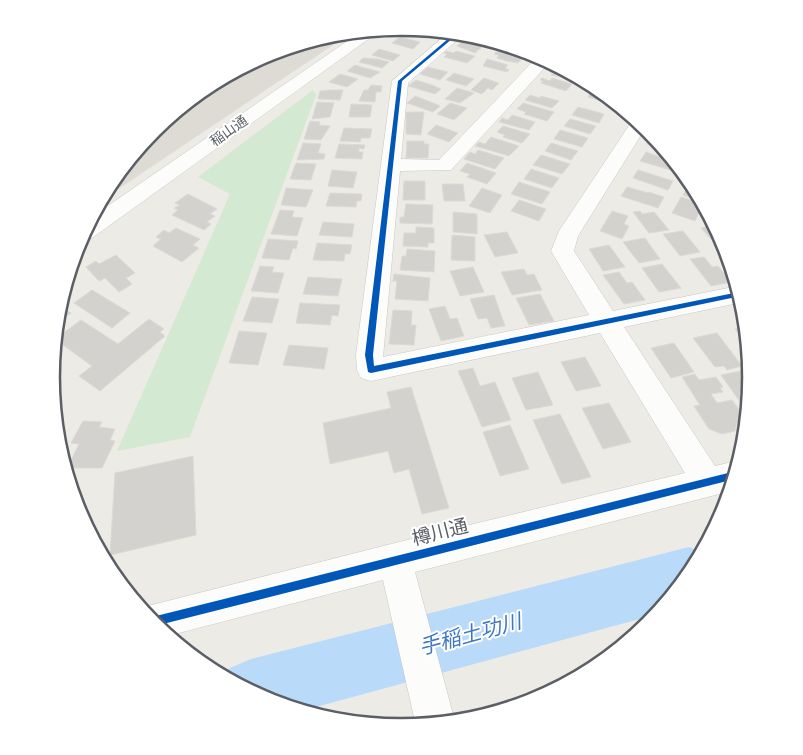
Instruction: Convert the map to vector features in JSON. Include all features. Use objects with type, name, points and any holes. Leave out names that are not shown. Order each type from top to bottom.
[{"type":"street","name":"稲山通","points":[[97,224],[353,40]]},
{"type":"street","points":[[449,40],[400,81],[369,355],[371,370],[732,296]]},
{"type":"street","points":[[389,165],[444,166],[538,65]]},
{"type":"street","points":[[636,129],[567,236],[562,251],[607,321],[722,478]]},
{"type":"street","name":"樽川通","points":[[161,620],[722,478]]},
{"type":"street","points":[[395,560],[432,713]]},
{"type":"shaded area","points":[[333,45],[117,190],[145,152],[160,136],[176,121],[212,94],[251,71],[271,62],[313,48]]},
{"type":"green space","points":[[313,90],[316,95],[190,437],[117,451],[230,194],[198,177]]},
{"type":"building","points":[[400,37],[420,42],[413,49],[392,43]]},
{"type":"building","points":[[462,42],[483,46],[475,53],[457,46]]},
{"type":"building","points":[[379,49],[400,55],[393,61],[372,55]]},
{"type":"building","points":[[498,50],[522,58],[518,63],[497,58],[499,55],[494,54]]},
{"type":"building","points":[[446,51],[454,53],[456,51],[475,56],[467,63],[444,57],[447,54],[444,53]]},
{"type":"building","points":[[363,58],[389,62],[382,68],[359,62]]},
{"type":"building","points":[[487,59],[508,65],[505,68],[509,70],[507,72],[483,66]]},
{"type":"building","points":[[355,65],[380,72],[370,78],[347,71]]},
{"type":"building","points":[[428,67],[448,72],[440,80],[420,74]]},
{"type":"building","points":[[551,71],[563,77],[551,75],[554,73],[550,72]]},
{"type":"building","points":[[454,73],[474,79],[466,86],[446,80]]},
{"type":"building","points":[[340,74],[358,79],[347,87],[329,82]]},
{"type":"building","points":[[484,78],[499,83],[492,90],[488,88],[482,94],[471,90]]},
{"type":"building","points":[[542,78],[550,81],[552,78],[572,84],[566,91],[541,83],[543,81],[540,80]]},
{"type":"building","points":[[416,80],[441,89],[435,94],[408,86]]},
{"type":"building","points":[[371,85],[382,86],[381,92],[376,92],[375,102],[359,101],[364,90],[368,90]]},
{"type":"building","points":[[457,88],[474,93],[460,103],[445,99]]},
{"type":"building","points":[[343,90],[340,100],[318,99],[320,91]]},
{"type":"building","points":[[590,93],[600,101],[588,97]]},
{"type":"building","points":[[530,95],[559,101],[552,108],[525,100]]},
{"type":"building","points":[[415,96],[440,106],[433,112],[407,103]]},
{"type":"building","points":[[317,102],[334,103],[330,117],[312,119]]},
{"type":"building","points":[[450,103],[467,108],[454,120],[437,114]]},
{"type":"building","points":[[523,103],[554,112],[547,121],[524,114],[526,112],[517,109]]},
{"type":"building","points":[[351,104],[372,105],[370,117],[349,117]]},
{"type":"building","points":[[578,107],[604,114],[599,123],[572,115]]},
{"type":"building","points":[[406,112],[424,112],[421,135],[406,134]]},
{"type":"building","points":[[512,115],[535,122],[529,130],[499,122],[502,118],[508,120]]},
{"type":"building","points":[[570,119],[596,126],[590,134],[564,126]]},
{"type":"building","points":[[310,121],[320,122],[319,125],[330,126],[321,140],[304,139]]},
{"type":"building","points":[[436,125],[458,133],[449,142],[427,134]]},
{"type":"building","points":[[503,126],[530,134],[522,143],[503,137],[505,135],[497,132]]},
{"type":"building","points":[[344,128],[372,129],[370,138],[361,138],[360,142],[340,141]]},
{"type":"building","points":[[560,130],[588,138],[582,147],[554,139]]},
{"type":"building","points":[[491,137],[519,146],[509,156],[475,146],[479,142],[485,144]]},
{"type":"building","points":[[407,141],[424,141],[424,144],[429,144],[428,158],[406,158]]},
{"type":"building","points":[[303,143],[321,144],[318,153],[325,154],[324,159],[297,160]]},
{"type":"building","points":[[551,143],[578,151],[571,160],[545,151]]},
{"type":"building","points":[[339,144],[365,145],[364,149],[359,148],[359,152],[363,152],[362,159],[335,158]]},
{"type":"building","points":[[478,150],[504,158],[495,169],[464,159],[470,152],[475,154]]},
{"type":"building","points":[[646,152],[663,158],[672,171],[640,161]]},
{"type":"building","points":[[541,155],[570,164],[562,174],[533,165]]},
{"type":"building","points":[[296,163],[316,164],[311,180],[290,179]]},
{"type":"building","points":[[467,163],[496,173],[487,184],[467,177],[470,174],[460,171]]},
{"type":"building","points":[[531,169],[559,178],[552,188],[524,179]]},
{"type":"building","points":[[332,170],[357,172],[353,188],[328,186]]},
{"type":"building","points":[[638,170],[673,181],[668,190],[633,178]]},
{"type":"building","points":[[404,181],[425,181],[425,200],[403,200]]},
{"type":"building","points":[[519,182],[550,192],[542,204],[511,194]]},
{"type":"building","points":[[442,184],[463,184],[465,201],[444,201]]},
{"type":"building","points":[[627,187],[664,197],[658,208],[621,196]]},
{"type":"building","points":[[286,188],[313,190],[306,207],[281,205]]},
{"type":"building","points":[[482,188],[502,195],[490,213],[469,206]]},
{"type":"building","points":[[686,190],[691,198],[683,195]]},
{"type":"building","points":[[330,193],[362,194],[361,201],[357,201],[356,207],[326,206]]},
{"type":"building","points":[[188,194],[217,209],[210,214],[215,216],[207,222],[211,224],[204,230],[172,215],[178,210],[174,208],[180,205],[175,203]]},
{"type":"building","points":[[681,197],[693,201],[699,211],[695,221],[672,213]]},
{"type":"building","points":[[519,200],[546,209],[539,221],[511,211]]},
{"type":"building","points":[[406,204],[433,205],[432,224],[400,223],[400,217],[404,217]]},
{"type":"building","points":[[280,210],[294,211],[292,217],[303,218],[297,236],[271,234]]},
{"type":"building","points":[[612,211],[628,216],[624,224],[629,226],[622,239],[600,231]]},
{"type":"building","points":[[640,211],[642,214],[654,212],[669,230],[649,233],[633,212]]},
{"type":"building","points":[[453,212],[477,214],[477,234],[453,232]]},
{"type":"building","points":[[323,222],[354,224],[352,237],[319,235]]},
{"type":"building","points":[[416,227],[434,228],[434,243],[428,243],[428,247],[403,246],[404,233],[416,233]]},
{"type":"building","points":[[708,227],[716,245],[701,228]]},
{"type":"building","points":[[176,228],[200,239],[193,245],[199,248],[182,262],[153,246],[161,239],[156,237],[164,230],[169,233]]},
{"type":"building","points":[[683,231],[700,252],[680,256],[663,234]]},
{"type":"building","points":[[507,232],[518,253],[495,257],[484,235]]},
{"type":"building","points":[[452,235],[475,237],[475,261],[451,260]]},
{"type":"building","points":[[645,238],[660,259],[639,263],[623,242]]},
{"type":"building","points":[[268,239],[298,241],[296,249],[293,248],[289,260],[262,258]]},
{"type":"building","points":[[317,243],[352,245],[350,254],[345,254],[344,261],[313,260]]},
{"type":"building","points":[[609,245],[625,267],[603,271],[589,249]]},
{"type":"building","points":[[407,249],[435,251],[434,272],[400,270],[402,256],[406,256]]},
{"type":"building","points":[[116,255],[135,273],[126,278],[132,284],[119,292],[105,278],[99,281],[86,267],[96,261],[99,264]]},
{"type":"building","points":[[704,257],[712,267],[718,266],[729,282],[711,286],[690,259]]},
{"type":"building","points":[[662,264],[681,288],[659,292],[642,268]]},
{"type":"building","points":[[260,266],[274,267],[272,272],[284,273],[278,293],[251,291]]},
{"type":"building","points":[[473,267],[484,292],[460,296],[450,271]]},
{"type":"building","points":[[524,269],[527,275],[534,274],[542,290],[512,295],[501,272]]},
{"type":"building","points":[[619,272],[627,283],[632,282],[645,300],[624,304],[603,275]]},
{"type":"building","points":[[394,274],[430,278],[428,301],[395,299],[397,281],[393,281]]},
{"type":"building","points":[[308,277],[342,279],[338,296],[303,294]]},
{"type":"building","points":[[92,290],[130,313],[112,328],[74,303]]},
{"type":"building","points":[[540,294],[554,321],[529,325],[516,298]]},
{"type":"building","points":[[494,295],[505,326],[491,328],[487,318],[478,319],[470,299]]},
{"type":"building","points":[[252,297],[279,299],[272,323],[243,321]]},
{"type":"building","points":[[300,303],[340,305],[338,316],[332,315],[330,325],[296,323]]},
{"type":"building","points":[[445,306],[450,319],[457,318],[464,336],[441,341],[429,309]]},
{"type":"building","points":[[393,310],[412,311],[411,325],[416,325],[414,345],[389,344]]},
{"type":"building","points":[[149,319],[164,329],[160,332],[165,336],[100,391],[79,376],[92,366],[62,344],[63,333],[81,320],[118,344]]},
{"type":"building","points":[[739,328],[740,335],[735,329]]},
{"type":"building","points":[[239,331],[267,333],[258,365],[229,363]]},
{"type":"building","points":[[717,333],[742,366],[727,370],[724,366],[715,367],[693,338]]},
{"type":"building","points":[[674,343],[694,372],[671,378],[651,348]]},
{"type":"building","points":[[289,345],[328,348],[324,369],[283,365]]},
{"type":"building","points":[[585,357],[601,386],[576,391],[561,362]]},
{"type":"building","points":[[473,368],[480,386],[495,382],[511,420],[482,427],[458,371]]},
{"type":"building","points":[[743,371],[742,404],[721,375]]},
{"type":"building","points":[[538,372],[553,405],[526,410],[512,378]]},
{"type":"building","points":[[695,374],[699,380],[716,377],[723,387],[720,388],[723,392],[711,394],[717,403],[732,400],[741,412],[740,422],[737,423],[735,431],[722,434],[709,429],[694,406],[700,405],[682,377]]},
{"type":"building","points":[[411,387],[449,508],[422,514],[409,469],[394,473],[388,451],[330,464],[323,423],[391,408],[387,392]]},
{"type":"building","points":[[609,403],[631,442],[603,449],[582,408]]},
{"type":"building","points":[[560,414],[591,477],[562,484],[533,420]]},
{"type":"building","points":[[83,421],[102,422],[99,427],[115,429],[110,440],[115,441],[102,468],[73,468],[71,460],[79,444],[71,443]]},
{"type":"building","points":[[510,425],[529,469],[500,476],[483,432]]},
{"type":"building","points":[[193,456],[196,535],[110,555],[115,473]]},
{"type":"waterway","name":"手稲土功川","points":[[262,689],[676,579]]},
{"type":"cycle path","points":[[449,40],[400,81],[369,355],[371,370],[732,296]]},
{"type":"cycle path","points":[[161,620],[728,477]]}]
